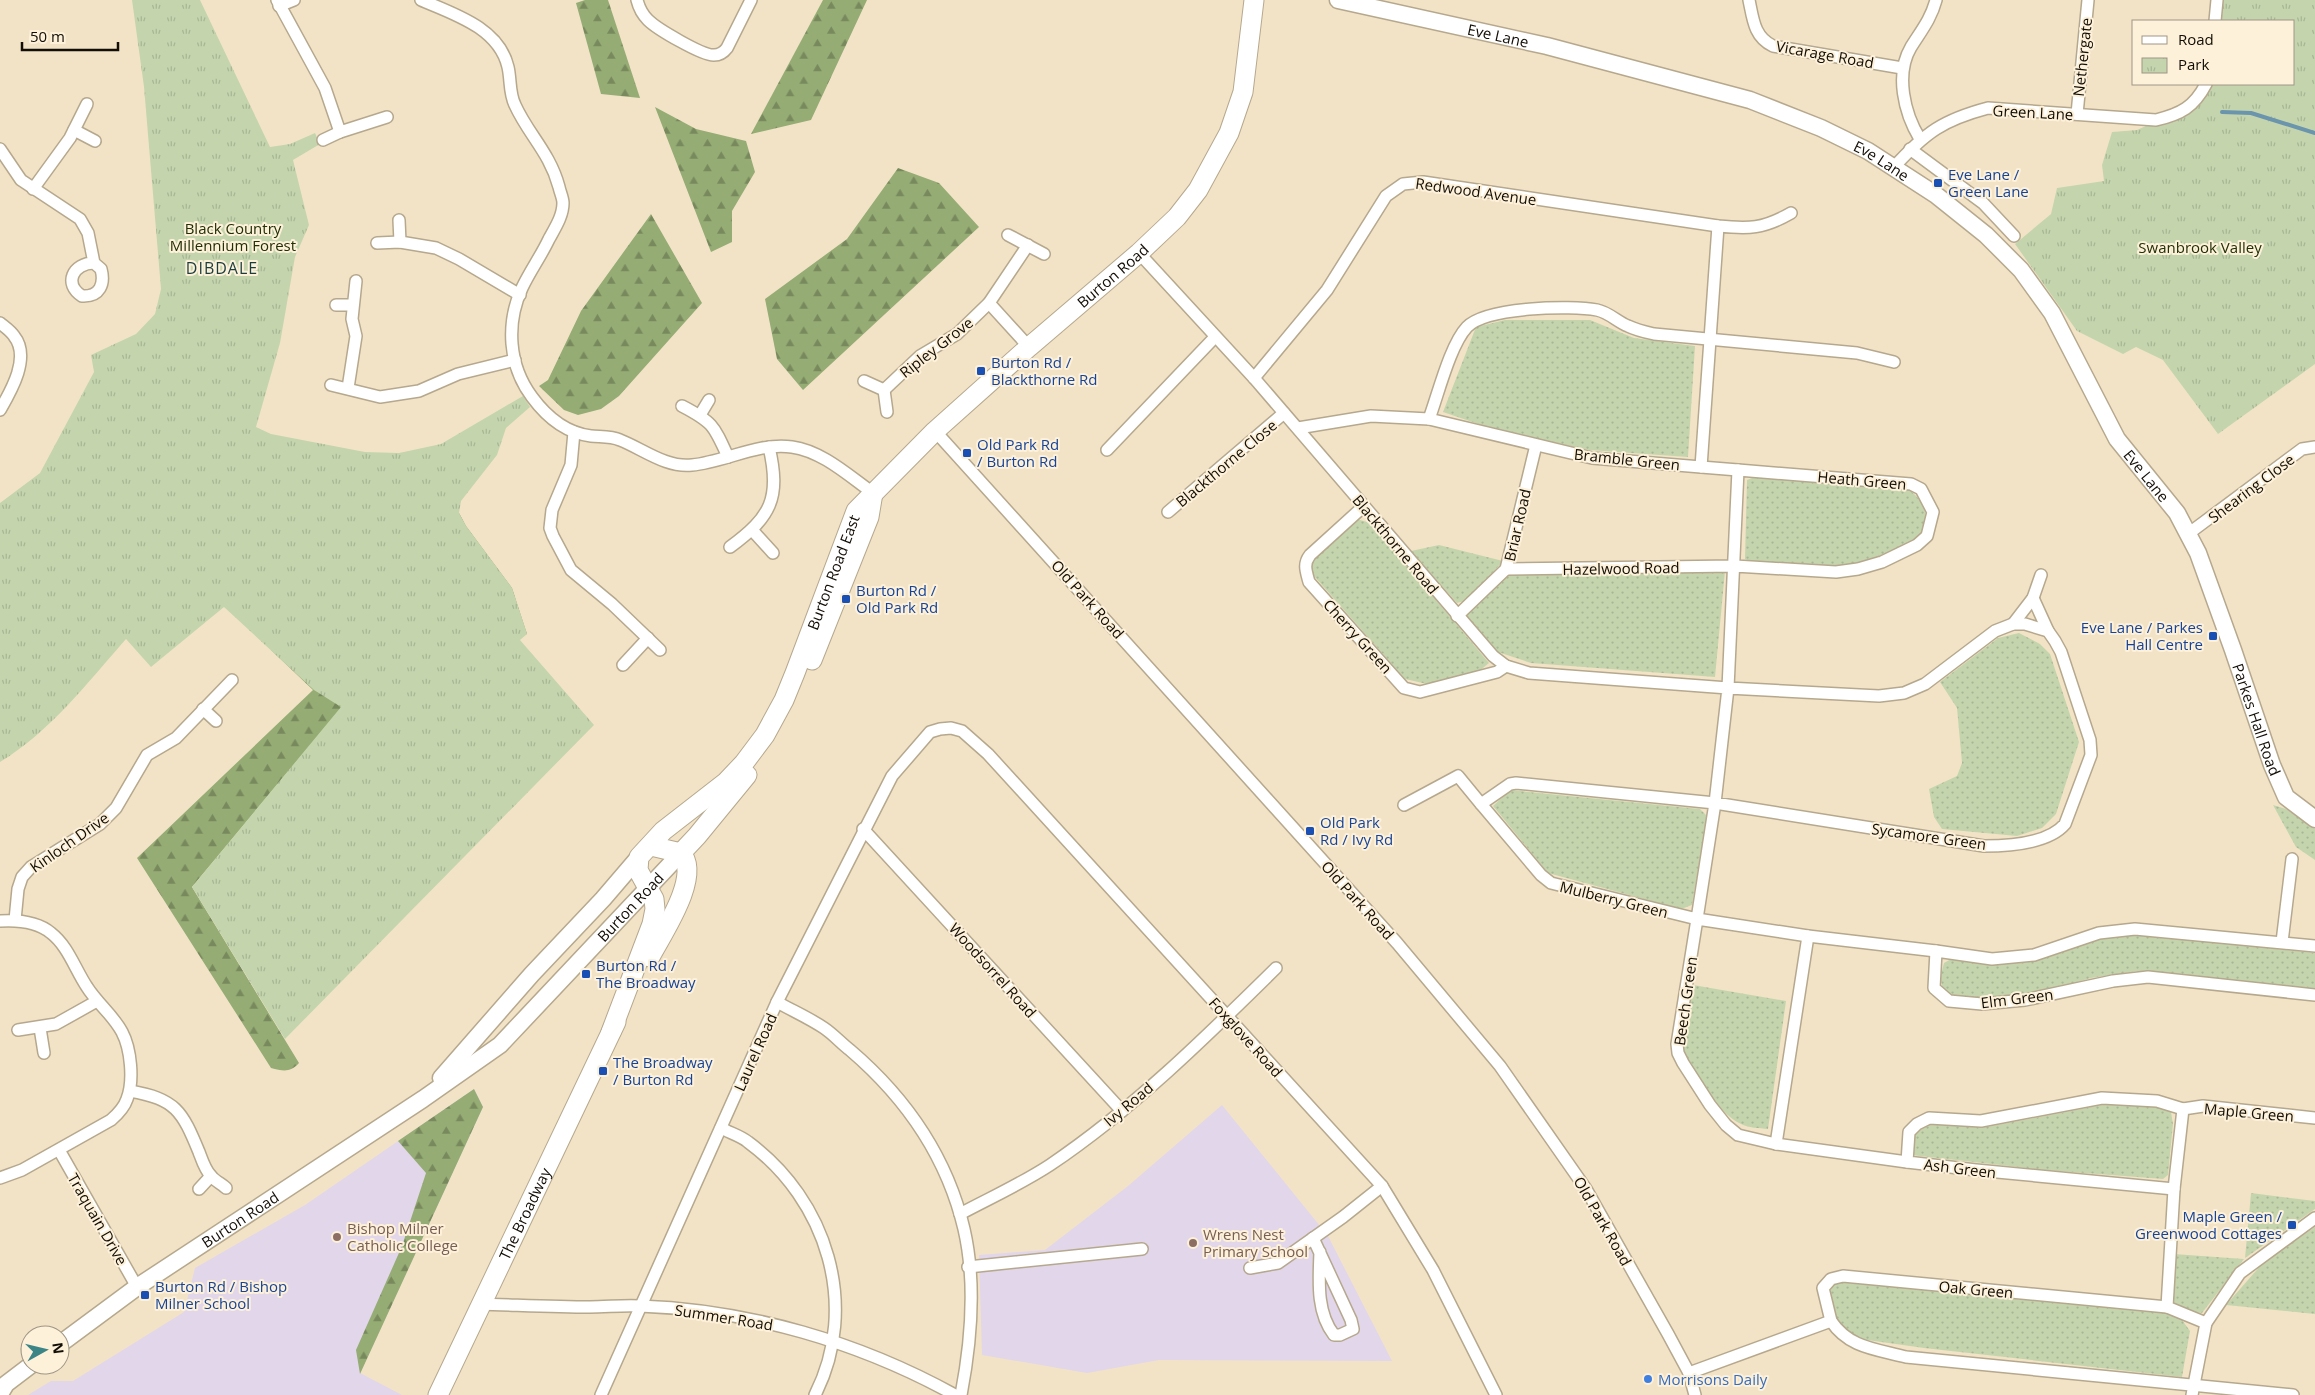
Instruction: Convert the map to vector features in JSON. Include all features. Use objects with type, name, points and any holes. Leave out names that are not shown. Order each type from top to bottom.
[{"type":"main road","name":"Burton Road","points":[[873,493],[934,431],[1028,347],[1139,253],[1177,217],[1198,190],[1229,133],[1243,92],[1254,0]]},
{"type":"main road","name":"Burton Road East","points":[[645,852],[663,831],[726,782],[744,763],[765,734],[784,700],[856,511],[873,493]]},
{"type":"main road","name":"Burton Road East","points":[[681,853],[752,768],[783,722],[819,646],[869,517],[873,493]]},
{"type":"main road","points":[[645,852],[681,853]]},
{"type":"main road","name":"The Broadway","points":[[611,1032],[656,909],[654,899],[638,870],[645,852]]},
{"type":"main road","name":"The Broadway","points":[[438,1395],[611,1032],[681,898],[688,878],[687,866],[681,853]]},
{"type":"street","points":[[294,0],[278,3],[325,88],[340,132]]},
{"type":"street","points":[[421,0],[483,29],[499,45],[508,67],[511,98],[551,163],[557,182],[563,203],[559,220],[520,295],[514,312],[511,335],[515,360],[528,390],[544,412],[574,432],[586,436],[619,439],[659,459],[688,466],[769,447],[794,447],[812,453],[873,493]]},
{"type":"street","points":[[637,0],[642,12],[650,22],[700,51],[714,55],[723,53],[727,48],[752,0]]},
{"type":"street","name":"Eve Lane","points":[[1338,0],[1547,46],[1723,92],[1821,128],[1894,166],[1936,195],[1986,235],[2021,270],[2052,312],[2117,440],[2176,513],[2188,534],[2216,605]]},
{"type":"street","name":"Vicarage Road","points":[[1749,0],[1757,34],[1763,42],[1773,46],[1902,68]]},
{"type":"street","points":[[1920,139],[1914,130],[1909,114],[1901,76],[1910,48],[1925,28],[1936,0]]},
{"type":"street","name":"Nethergate","points":[[2076,114],[2088,0]]},
{"type":"street","points":[[2215,20],[2217,0]]},
{"type":"street","name":"Green Lane","points":[[1894,166],[1920,139],[1942,124],[1988,108],[2156,120],[2176,114],[2188,107],[2198,98],[2205,85]]},
{"type":"street","points":[[33,189],[74,130],[87,104]]},
{"type":"street","points":[[323,140],[340,132],[387,117]]},
{"type":"street","points":[[74,130],[95,141]]},
{"type":"street","points":[[0,148],[14,172],[33,189],[80,219],[88,233],[94,263]]},
{"type":"street","points":[[1910,149],[1984,203],[2014,236]]},
{"type":"street","name":"Redwood Avenue","points":[[1254,378],[1327,290],[1386,196],[1403,184],[1423,182],[1718,226],[1751,229],[1772,224],[1791,213]]},
{"type":"street","points":[[399,220],[400,242]]},
{"type":"street","name":"Bramble Green","points":[[1298,428],[1371,416],[1429,419],[1592,458],[1701,467],[1718,226]]},
{"type":"street","points":[[1008,235],[1044,254]]},
{"type":"street","points":[[377,243],[400,242],[436,248],[520,295]]},
{"type":"street","name":"Ripley Grove","points":[[884,390],[920,356],[957,334],[989,303],[1028,245]]},
{"type":"street","name":"Blackthorne Road","points":[[1139,253],[1298,428],[1457,616],[1493,656],[1506,666],[1529,673],[1728,688]]},
{"type":"street","points":[[348,388],[356,336],[352,319],[352,306],[356,281]]},
{"type":"street","points":[[989,303],[1028,347]]},
{"type":"street","points":[[336,305],[352,306]]},
{"type":"street","points":[[1429,419],[1458,340],[1468,326],[1488,315],[1528,309],[1573,308],[1600,311],[1628,326],[1654,334],[1857,352],[1894,362]]},
{"type":"street","points":[[0,323],[16,338],[21,354],[15,382],[0,410]]},
{"type":"street","points":[[1107,450],[1215,337]]},
{"type":"street","points":[[331,385],[380,397],[419,390],[458,374],[515,360]]},
{"type":"street","points":[[864,381],[884,390],[887,412]]},
{"type":"street","points":[[700,415],[709,400]]},
{"type":"street","points":[[682,406],[700,415],[714,426],[728,457]]},
{"type":"street","name":"Blackthorne Close","points":[[1168,512],[1284,414]]},
{"type":"street","name":"Old Park Road","points":[[934,431],[1397,943],[1500,1066],[1586,1189],[1689,1374],[1695,1395]]},
{"type":"street","points":[[574,432],[570,465],[552,510],[550,528],[553,536],[571,570],[612,604],[660,650]]},
{"type":"street","name":"Briar Road","points":[[1457,616],[1506,569],[1536,444]]},
{"type":"street","points":[[730,547],[752,531],[768,510],[774,494],[773,465],[769,447]]},
{"type":"street","name":"Shearing Close","points":[[2188,534],[2302,449],[2315,447]]},
{"type":"street","name":"Heath Green","points":[[1701,467],[1911,484],[1921,489],[1932,512],[1927,536],[1917,545],[1882,562],[1866,567],[1836,572],[1735,566]]},
{"type":"street","points":[[1738,470],[1728,688],[1715,803],[1697,919],[1808,936],[1992,959],[2034,955],[2099,933],[2135,929],[2315,946]]},
{"type":"street","name":"Cherry Green","points":[[1364,506],[1310,554],[1306,560],[1309,582],[1404,688],[1420,692],[1497,672],[1506,666]]},
{"type":"street","points":[[752,531],[773,554]]},
{"type":"street","name":"Hazelwood Road","points":[[1506,569],[1735,566]]},
{"type":"street","points":[[2013,624],[2033,598],[2041,575]]},
{"type":"street","name":"Sycamore Green","points":[[1715,803],[1984,846],[2001,846],[2032,840],[2060,830],[2066,824],[2091,755],[2090,740],[2061,652],[2048,631],[2033,598]]},
{"type":"street","name":"Parkes Hall Road","points":[[2216,605],[2272,765],[2286,797],[2315,819]]},
{"type":"street","points":[[1728,688],[1879,696],[1904,693],[1925,684],[1995,631],[2013,624],[2025,624],[2048,631]]},
{"type":"street","points":[[622,665],[648,638]]},
{"type":"street","name":"Kinloch Drive","points":[[15,920],[18,889],[22,877],[31,867],[100,824],[116,808],[147,755],[176,738],[232,680]]},
{"type":"street","points":[[203,709],[216,721]]},
{"type":"street","name":"Foxglove Road","points":[[940,729],[951,728],[962,731],[988,754],[1382,1186],[1433,1270],[1496,1395]]},
{"type":"street","name":"Laurel Road","points":[[601,1395],[778,1002],[863,829],[892,776],[930,732],[940,729]]},
{"type":"street","name":"Mulberry Green","points":[[1404,805],[1458,776],[1541,875],[1551,883],[1697,919]]},
{"type":"street","points":[[1481,804],[1510,784],[1516,783],[1715,803]]},
{"type":"street","name":"Woodsorrel Road","points":[[863,829],[1122,1111]]},
{"type":"street","name":"Burton Road","points":[[423,1099],[550,954],[645,852]]},
{"type":"street","name":"Burton Road","points":[[70,1337],[137,1287],[423,1099],[500,1045],[681,853]]},
{"type":"street","points":[[2282,942],[2292,859]]},
{"type":"street","points":[[550,954],[565,962],[602,926],[621,916]]},
{"type":"street","name":"Beech Green","points":[[1697,919],[1678,1053],[1710,1104],[1726,1125],[1738,1135],[1776,1144],[1907,1162]]},
{"type":"street","points":[[0,921],[15,920],[43,927],[62,942],[74,967],[96,1001],[114,1019],[123,1033],[127,1046],[130,1091],[121,1111],[111,1120],[22,1170],[0,1178]]},
{"type":"street","points":[[1776,1144],[1808,936]]},
{"type":"street","name":"Elm Green","points":[[1936,951],[1934,988],[1949,1001],[1982,1004],[2025,1000],[2113,981],[2148,977],[2315,996]]},
{"type":"street","name":"Ivy Road","points":[[960,1214],[1049,1165],[1122,1111],[1227,1017],[1276,968]]},
{"type":"street","points":[[18,1030],[56,1024],[96,1001]]},
{"type":"street","points":[[778,1002],[824,1029],[877,1074],[905,1105],[943,1172],[960,1214],[968,1267],[970,1298],[968,1358],[961,1395]]},
{"type":"street","points":[[40,1028],[44,1054]]},
{"type":"street","points":[[130,1091],[153,1094],[178,1110],[211,1176],[226,1188]]},
{"type":"street","name":"Ash Green","points":[[2174,1189],[1907,1162],[1910,1132],[1917,1124],[1929,1118],[1982,1121],[2102,1098],[2157,1101],[2184,1109]]},
{"type":"street","name":"Maple Green","points":[[2167,1307],[2174,1189],[2184,1109],[2203,1106],[2315,1118]]},
{"type":"street","points":[[721,1128],[747,1141],[782,1172],[804,1201],[820,1233],[831,1268],[836,1315],[833,1341],[824,1377],[815,1395]]},
{"type":"street","name":"Traquain Drive","points":[[59,1150],[137,1287]]},
{"type":"street","points":[[199,1189],[211,1176]]},
{"type":"street","points":[[1250,1268],[1278,1263],[1382,1186]]},
{"type":"street","points":[[2193,1391],[2206,1323],[2240,1273],[2315,1218]]},
{"type":"street","points":[[1313,1238],[1320,1252],[1351,1320],[1353,1329],[1340,1336],[1334,1335],[1328,1327],[1323,1312],[1320,1296],[1320,1252]]},
{"type":"street","points":[[968,1267],[1142,1249]]},
{"type":"street","name":"Oak Green","points":[[1831,1322],[1823,1288],[1831,1279],[1843,1276],[2167,1307]]},
{"type":"street","name":"Summer Road","points":[[480,1304],[590,1307],[640,1306],[717,1314],[779,1325],[833,1341],[912,1372],[955,1395]]},
{"type":"street","points":[[2167,1307],[2206,1323]]},
{"type":"street","points":[[1689,1374],[1831,1322],[1840,1334],[1858,1344],[1906,1357],[2193,1391],[2292,1395]]},
{"type":"street","points":[[2,1386],[20,1373]]},
{"type":"shaded area","name":"Bishop Milner Catholic College","points":[[474,1089],[483,1107],[360,1373],[402,1395],[28,1395],[51,1381],[73,1381],[184,1312],[195,1268],[305,1205]]},
{"type":"shaded area","name":"Wrens Nest Primary School","points":[[1222,1105],[1328,1236],[1392,1361],[1159,1360],[1087,1373],[982,1355],[979,1255],[1045,1250],[1128,1186]]},
{"type":"green space","name":"Black Country Millennium Forest","points":[[132,0],[200,0],[270,147],[290,144],[315,133],[320,144],[293,160],[309,225],[295,257],[280,343],[256,427],[271,434],[365,452],[399,453],[441,444],[523,396],[530,407],[506,428],[497,455],[461,501],[459,513],[466,526],[512,588],[527,634],[520,640],[594,725],[285,1039],[192,887],[341,707],[314,690],[224,607],[151,667],[126,639],[83,689],[52,721],[18,750],[0,762],[0,503],[40,473],[94,372],[91,355],[136,334],[155,314],[161,289],[144,87]]},
{"type":"green space","points":[[585,0],[608,0],[640,98],[601,94],[576,3]]},
{"type":"green space","points":[[823,0],[867,0],[811,120],[751,134]]},
{"type":"green space","name":"Swanbrook Valley","points":[[2217,0],[2315,0],[2315,364],[2218,434],[2163,360],[2136,347],[2123,354],[2077,331],[2015,244],[2051,214],[2057,188],[2104,181],[2102,165],[2112,132],[2137,130],[2188,107],[2205,85],[2295,85],[2295,20],[2215,20]]},
{"type":"green space","points":[[655,107],[696,129],[746,141],[755,172],[732,211],[732,242],[711,252]]},
{"type":"green space","points":[[898,168],[939,183],[979,227],[803,390],[777,359],[765,299],[847,239]]},
{"type":"green space","points":[[651,214],[702,303],[619,396],[601,409],[578,415],[564,410],[539,386],[548,380],[581,311]]},
{"type":"green space","points":[[1505,320],[1590,320],[1634,338],[1695,346],[1688,457],[1589,450],[1490,428],[1443,412],[1476,327]]},
{"type":"green space","points":[[1757,476],[1910,490],[1924,507],[1926,517],[1925,530],[1911,542],[1863,563],[1836,567],[1758,564],[1745,559],[1747,480]]},
{"type":"green space","points":[[459,513],[466,526],[512,588],[527,634],[342,707],[192,887],[299,1063],[293,1068],[286,1070],[271,1068],[137,858],[313,690],[271,650]]},
{"type":"green space","points":[[1356,519],[1371,523],[1489,663],[1478,672],[1427,684],[1405,679],[1314,576],[1311,567],[1314,558]]},
{"type":"green space","points":[[1439,545],[1503,561],[1468,600],[1457,603],[1411,551]]},
{"type":"green space","points":[[1725,571],[1715,677],[1531,663],[1498,652],[1465,614],[1509,575]]},
{"type":"green space","points":[[2019,633],[2040,644],[2050,654],[2079,742],[2056,814],[2042,828],[2017,836],[1942,829],[1934,817],[1929,789],[1957,776],[1962,763],[1957,708],[1940,682],[1998,638]]},
{"type":"green space","points":[[1510,790],[1700,809],[1707,816],[1692,905],[1681,909],[1548,873],[1493,806]]},
{"type":"green space","points":[[2273,805],[2286,809],[2315,829],[2315,860],[2296,847]]},
{"type":"green space","points":[[2133,934],[2315,953],[2315,989],[2136,971],[2091,978],[2053,989],[2004,999],[1969,999],[1950,996],[1943,989],[1940,978],[1944,963],[1951,959],[1994,965],[2036,957],[2091,939]]},
{"type":"green space","points":[[1693,985],[1786,1001],[1768,1129],[1754,1128],[1732,1119],[1715,1103],[1682,1053]]},
{"type":"green space","points":[[474,1089],[483,1107],[360,1374],[356,1350],[402,1246],[426,1173],[398,1141]]},
{"type":"green space","points":[[2102,1105],[2151,1105],[2171,1112],[2173,1124],[2168,1175],[2163,1179],[2045,1170],[1911,1155],[1913,1136],[1928,1124],[1987,1127]]},
{"type":"green space","points":[[2251,1193],[2315,1201],[2315,1209],[2245,1258]]},
{"type":"green space","points":[[2315,1227],[2315,1314],[2226,1305],[2262,1264]]},
{"type":"green space","points":[[2174,1254],[2244,1259],[2202,1313],[2186,1311],[2170,1301]]},
{"type":"green space","points":[[1840,1281],[2158,1310],[2182,1320],[2190,1331],[2182,1377],[1860,1339],[1836,1323],[1829,1297],[1832,1286]]},
{"type":"waterway","points":[[2222,112],[2251,113],[2315,133]]},
{"type":"place","name":"Eve Lane / Green Lane","points":[[1938,183]]},
{"type":"place","name":"Burton Rd / Blackthorne Rd","points":[[981,371]]},
{"type":"place","name":"Old Park Rd / Burton Rd","points":[[967,453]]},
{"type":"place","name":"Burton Rd / Old Park Rd","points":[[846,599]]},
{"type":"place","name":"Eve Lane / Parkes Hall Centre","points":[[2213,636]]},
{"type":"place","name":"Old Park Rd / Ivy Rd","points":[[1310,831]]},
{"type":"place","name":"Burton Rd / The Broadway","points":[[586,974]]},
{"type":"place","name":"The Broadway / Burton Rd","points":[[603,1071]]},
{"type":"place","name":"Maple Green / Greenwood Cottages","points":[[2292,1225]]},
{"type":"place","name":"Bishop Milner Catholic College","points":[[337,1237]]},
{"type":"place","name":"Wrens Nest Primary School","points":[[1193,1243]]},
{"type":"place","name":"Burton Rd / Bishop Milner School","points":[[145,1295]]},
{"type":"place","name":"Morrisons Daily","points":[[1648,1379]]},
{"type":"district","name":"DIBDALE","points":[[222,268]]}]
